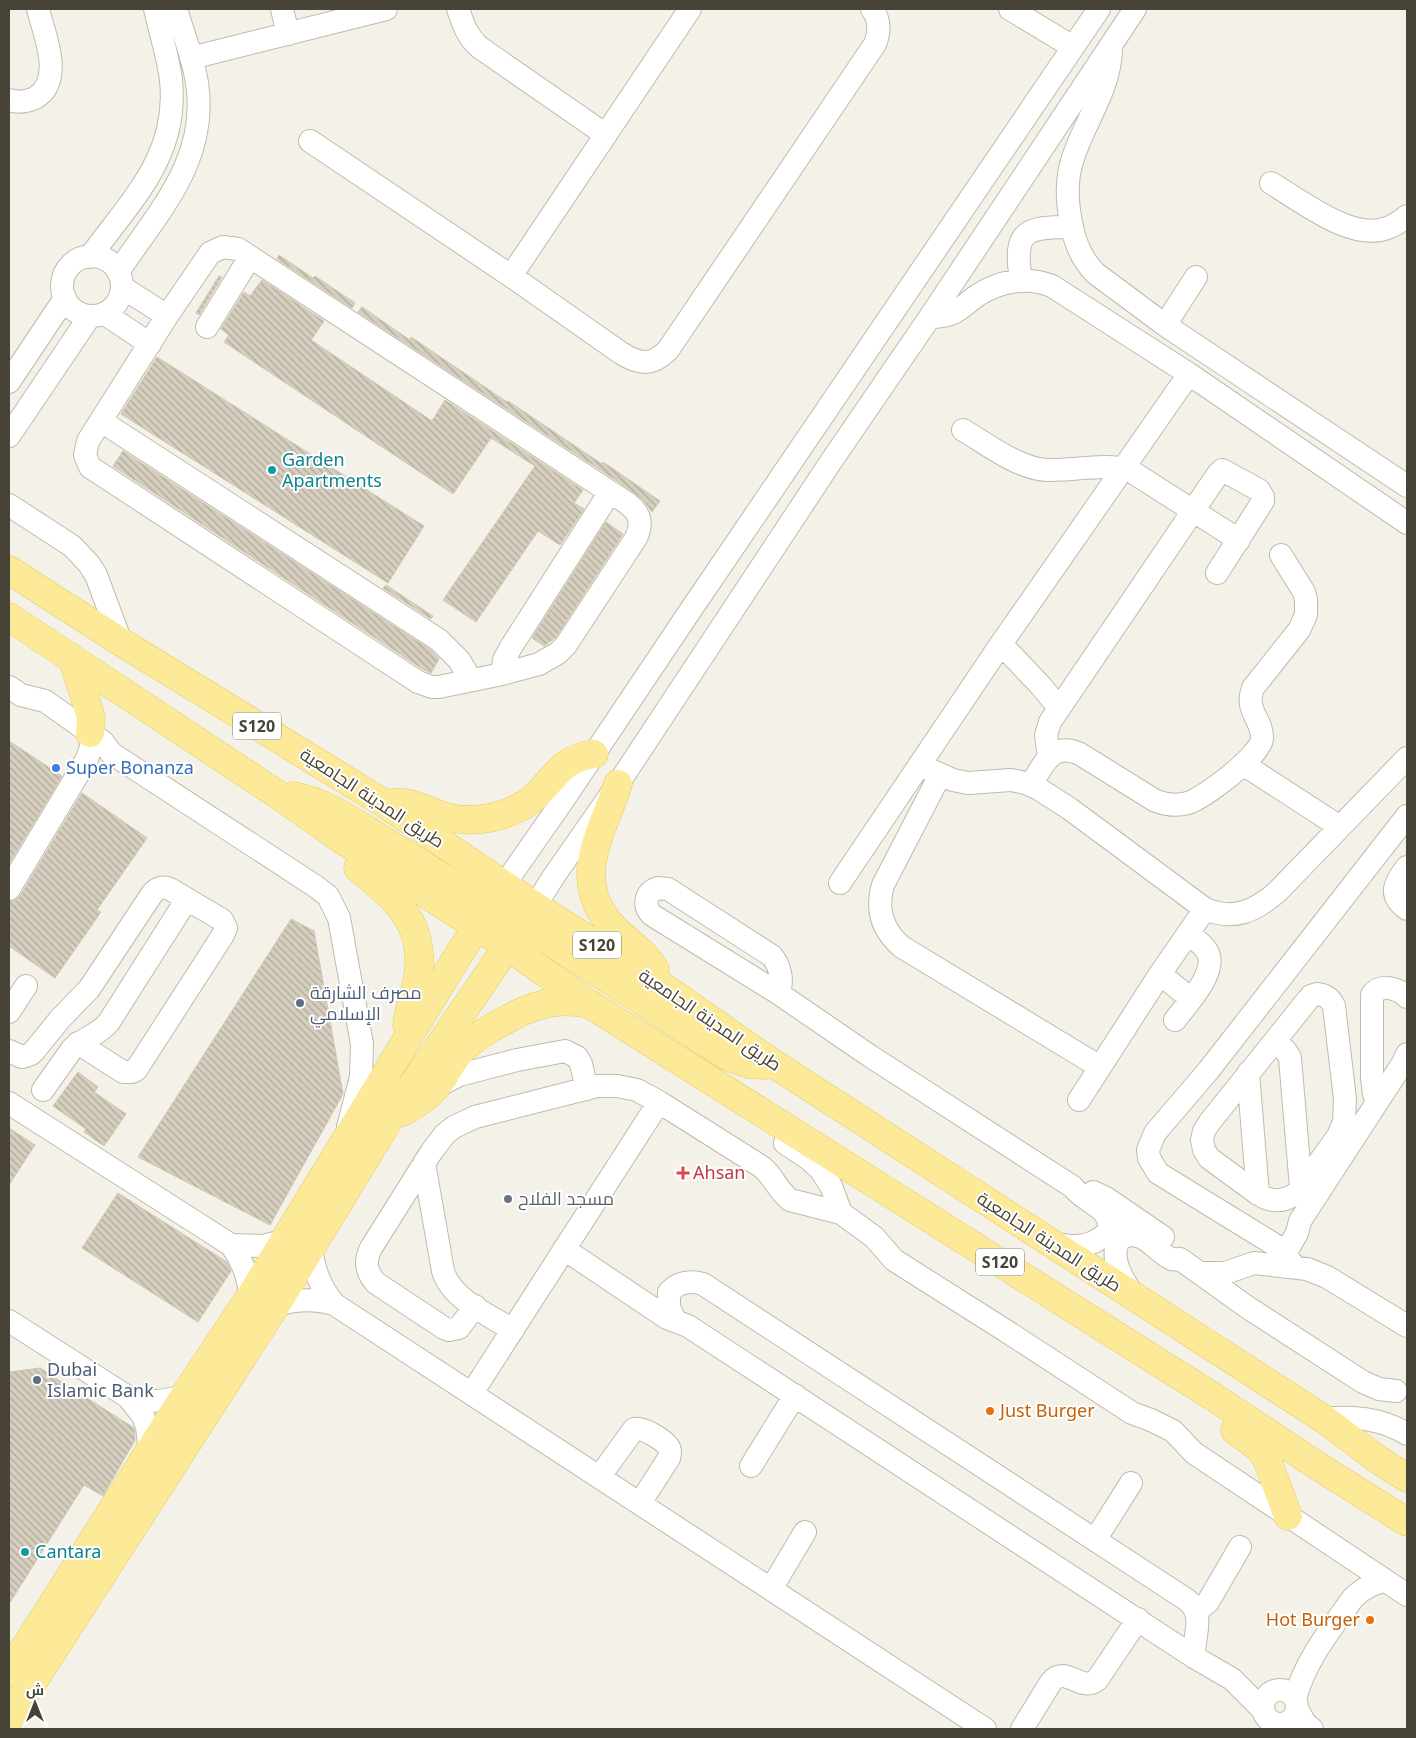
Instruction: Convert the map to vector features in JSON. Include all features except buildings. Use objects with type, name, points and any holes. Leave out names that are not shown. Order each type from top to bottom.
[{"type":"main road","name":"طريق المدينة الجامعية","points":[[9,570],[121,642],[385,804],[498,895],[529,915],[659,984],[774,1064],[1324,1419],[1377,1459],[1407,1478]]},
{"type":"main road","name":"S120","points":[[9,617],[277,794],[335,835]]},
{"type":"main road","points":[[73,660],[91,717],[90,733]]},
{"type":"main road","points":[[385,804],[397,802],[412,804],[453,818],[478,820],[492,818],[526,804],[536,796],[565,764],[583,755],[594,754]]},
{"type":"main road","points":[[618,784],[594,853],[591,867],[591,888],[602,912],[615,929],[650,961],[659,984]]},
{"type":"main road","points":[[13,1655],[150,1452],[250,1297],[476,927],[498,895],[466,891],[330,808],[305,798],[277,794]]},
{"type":"main road","points":[[335,835],[346,858],[392,896],[412,926],[419,950],[420,962],[416,990],[408,1018],[407,1040]]},
{"type":"main road","points":[[335,835],[507,946],[592,1005]]},
{"type":"main road","points":[[476,927],[529,915],[727,1056],[749,1064],[774,1064]]},
{"type":"main road","points":[[9,1719],[276,1305],[390,1118],[529,915]]},
{"type":"main road","points":[[390,1118],[416,1105],[436,1088],[452,1062],[465,1046],[482,1034],[531,1008],[549,1003],[570,1001],[592,1005]]},
{"type":"main road","name":"S120","points":[[592,1005],[1212,1396],[1316,1465],[1407,1522]]},
{"type":"main road","points":[[1212,1396],[1218,1411],[1227,1424],[1258,1447],[1266,1458],[1288,1516]]},
{"type":"street","points":[[9,100],[24,102],[32,99],[39,95],[49,82],[51,66],[38,9]]},
{"type":"street","points":[[90,257],[149,177],[166,140],[172,110],[171,79],[155,9]]},
{"type":"street","points":[[11,426],[98,315],[117,303],[121,295],[120,279],[187,166],[194,146],[199,104],[197,83],[191,58],[176,9]]},
{"type":"street","points":[[282,9],[288,34]]},
{"type":"street","points":[[191,58],[386,9]]},
{"type":"street","points":[[458,9],[464,28],[479,47],[606,135]]},
{"type":"street","points":[[511,276],[690,9]]},
{"type":"street","points":[[310,141],[632,360],[650,362],[660,358],[668,350],[875,44],[878,38],[879,25],[872,9]]},
{"type":"street","points":[[1010,9],[1073,47]]},
{"type":"street","points":[[498,895],[1099,9]]},
{"type":"street","points":[[529,915],[1135,9]]},
{"type":"street","points":[[1111,46],[1104,88],[1072,160],[1068,195],[1072,226],[1080,252],[1095,273],[1165,326],[1407,486]]},
{"type":"street","points":[[149,177],[172,192]]},
{"type":"street","points":[[1271,183],[1339,224],[1354,229],[1372,231],[1386,229],[1407,216]]},
{"type":"street","points":[[1021,280],[1018,255],[1022,240],[1027,234],[1046,226],[1072,226]]},
{"type":"street","points":[[231,247],[250,257],[630,505],[639,516],[640,524],[636,538],[566,645],[558,653],[539,664],[502,674],[439,686],[418,682],[94,471],[86,462],[85,448],[100,421],[167,316],[210,253],[216,249],[231,247]]},
{"type":"street","points":[[207,327],[250,257]]},
{"type":"street","points":[[150,344],[98,315],[75,311],[65,298],[63,282],[69,268],[82,258],[104,259],[109,262],[120,279],[167,316]]},
{"type":"street","points":[[1165,326],[1196,277]]},
{"type":"street","points":[[930,317],[954,313],[986,290],[999,284],[1021,280],[1052,286],[1189,374],[1407,523]]},
{"type":"street","points":[[9,382],[65,298]]},
{"type":"street","points":[[840,883],[1000,644],[1189,374]]},
{"type":"street","points":[[100,421],[439,640],[460,660],[471,680]]},
{"type":"street","points":[[963,430],[1022,464],[1033,468],[1046,470],[1124,469],[1239,540]]},
{"type":"street","points":[[1049,757],[1046,742],[1047,728],[1058,708],[1192,511],[1220,471],[1224,470],[1259,490],[1263,501],[1217,573]]},
{"type":"street","points":[[502,674],[504,660],[510,647],[610,492]]},
{"type":"street","points":[[9,505],[72,546],[90,564],[96,575],[121,642]]},
{"type":"street","points":[[1031,785],[1049,757],[1060,751],[1074,751],[1154,800],[1172,805],[1198,798],[1216,787],[1244,764],[1256,752],[1262,739],[1250,703],[1253,688],[1299,630],[1306,615],[1304,592],[1281,555]]},
{"type":"street","points":[[1000,644],[1058,708]]},
{"type":"street","points":[[9,687],[22,695],[45,701],[103,742],[111,753],[316,886],[328,896],[333,903],[341,926],[363,1055],[360,1077],[345,1140]]},
{"type":"street","points":[[9,889],[87,759],[91,746],[90,733]]},
{"type":"street","points":[[919,765],[940,775],[968,783],[1011,780],[1031,785],[1070,809],[1205,909],[1215,913],[1230,915],[1253,909],[1277,892],[1407,758]]},
{"type":"street","points":[[1244,764],[1340,827]]},
{"type":"street","points":[[940,775],[883,885],[880,904],[883,923],[888,932],[902,947],[1100,1067]]},
{"type":"street","points":[[1403,829],[1204,1076],[1155,1133],[1148,1150],[1149,1158],[1158,1173],[1285,1255],[1327,1277],[1407,1326]]},
{"type":"street","points":[[1406,907],[1396,899],[1395,886],[1396,880],[1407,867]]},
{"type":"street","points":[[9,1051],[22,1057],[34,1051],[60,1019],[89,989],[158,889],[166,888],[222,920],[226,928],[225,932],[139,1067],[132,1072],[123,1072],[78,1043]]},
{"type":"street","points":[[778,993],[781,984],[779,970],[775,960],[767,952],[668,889],[658,888],[650,892],[647,896],[646,906],[652,915],[778,993],[870,1056],[1073,1187],[1096,1193],[1136,1218],[1167,1240],[1176,1249],[1180,1259]]},
{"type":"street","points":[[43,1090],[78,1043],[98,1033],[109,1022],[187,899]]},
{"type":"street","points":[[1079,1100],[1160,974],[1205,909]]},
{"type":"street","points":[[1175,1020],[1207,977],[1210,965],[1205,947],[1188,934]]},
{"type":"street","points":[[1160,974],[1191,998]]},
{"type":"street","points":[[9,1012],[26,986]]},
{"type":"street","points":[[1378,1102],[1372,1086],[1372,996],[1378,988],[1383,987],[1400,992],[1407,997]]},
{"type":"street","points":[[1317,994],[1324,995],[1330,999],[1334,1006],[1345,1100],[1342,1129],[1302,1188],[1291,1197],[1274,1201],[1265,1199],[1209,1158],[1204,1150],[1202,1140],[1204,1131],[1236,1087],[1273,1045],[1311,996],[1317,994]]},
{"type":"street","points":[[1273,1045],[1277,1045],[1285,1050],[1290,1058],[1302,1188]]},
{"type":"street","points":[[436,1088],[459,1075],[517,1060],[565,1051],[577,1058],[581,1064],[587,1089]]},
{"type":"street","points":[[1200,1273],[1217,1274],[1233,1271],[1246,1265],[1285,1255],[1297,1233],[1300,1221],[1407,1054]]},
{"type":"street","points":[[1204,1076],[1236,1087]]},
{"type":"street","points":[[475,1306],[460,1328],[449,1330],[376,1283],[367,1271],[366,1263],[371,1248],[432,1150],[445,1134],[464,1121],[587,1089],[607,1086],[628,1087],[659,1102],[762,1167],[770,1173],[784,1195],[790,1200],[841,1213],[874,1237],[899,1264],[1003,1329],[1132,1414],[1151,1420],[1173,1431],[1194,1453],[1407,1595]]},
{"type":"street","points":[[1236,1087],[1258,1194]]},
{"type":"street","points":[[472,1393],[659,1102]]},
{"type":"street","points":[[9,1103],[231,1245],[238,1254],[247,1275],[250,1297]]},
{"type":"street","points":[[755,1107],[759,1119],[766,1130],[809,1159],[826,1176],[841,1213]]},
{"type":"street","points":[[424,1162],[445,1278],[454,1291],[513,1330]]},
{"type":"street","points":[[798,1202],[813,1197],[820,1191],[826,1176]]},
{"type":"street","points":[[1073,1187],[1078,1194],[1105,1213],[1109,1221],[1109,1229]]},
{"type":"street","points":[[1052,1244],[1082,1246],[1099,1239],[1120,1222],[1136,1218]]},
{"type":"street","points":[[1134,1296],[1125,1283],[1115,1252],[1120,1239],[1130,1235],[1140,1236],[1169,1257],[1180,1259],[1239,1301],[1363,1382],[1379,1389],[1396,1391]]},
{"type":"street","points":[[231,1245],[263,1246],[283,1241]]},
{"type":"street","points":[[311,1248],[312,1260],[318,1278],[326,1294],[334,1304],[985,1729]]},
{"type":"street","points":[[564,1249],[668,1318],[688,1326],[795,1395],[1232,1679],[1276,1711],[1305,1723],[1312,1729]]},
{"type":"street","points":[[1233,1271],[1234,1286],[1239,1301]]},
{"type":"street","points":[[646,1304],[656,1295],[669,1292],[681,1283],[688,1281],[703,1284],[1187,1600],[1193,1605],[1197,1617],[1194,1656]]},
{"type":"street","points":[[669,1292],[669,1307],[675,1320]]},
{"type":"street","points":[[276,1305],[311,1299],[334,1304]]},
{"type":"street","points":[[1372,1304],[1386,1301],[1407,1308]]},
{"type":"street","points":[[9,1321],[128,1397],[143,1416],[147,1428],[150,1452]]},
{"type":"street","points":[[128,1397],[162,1402],[185,1395]]},
{"type":"street","points":[[751,1466],[795,1395]]},
{"type":"street","points":[[1324,1419],[1345,1417],[1371,1419],[1397,1428],[1407,1434]]},
{"type":"street","points":[[600,1476],[634,1429],[642,1428],[662,1441],[668,1447],[669,1458],[640,1503]]},
{"type":"street","points":[[1095,1540],[1131,1483]]},
{"type":"street","points":[[771,1589],[806,1532]]},
{"type":"street","points":[[1168,1639],[1184,1634],[1208,1602],[1240,1547]]},
{"type":"street","points":[[1349,1604],[1354,1581],[1351,1558]]},
{"type":"street","points":[[1276,1711],[1301,1679],[1310,1660],[1358,1592],[1379,1582],[1386,1581]]},
{"type":"street","points":[[1022,1729],[1051,1682],[1057,1676],[1066,1675],[1086,1684],[1097,1680],[1138,1619]]},
{"type":"place","name":"Garden Apartments","points":[[272,470]]},
{"type":"place","name":"Super Bonanza","points":[[56,768]]},
{"type":"place","name":"مصرف الشارقة الإسلامي","points":[[300,1003]]},
{"type":"place","name":"Ahsan","points":[[683,1173]]},
{"type":"place","name":"مسجد الفلاح","points":[[508,1199]]},
{"type":"place","name":"Dubai Islamic Bank","points":[[37,1380]]},
{"type":"place","name":"Just Burger","points":[[990,1411]]},
{"type":"place","name":"Cantara","points":[[25,1552]]},
{"type":"place","name":"Hot Burger","points":[[1370,1620]]}]
